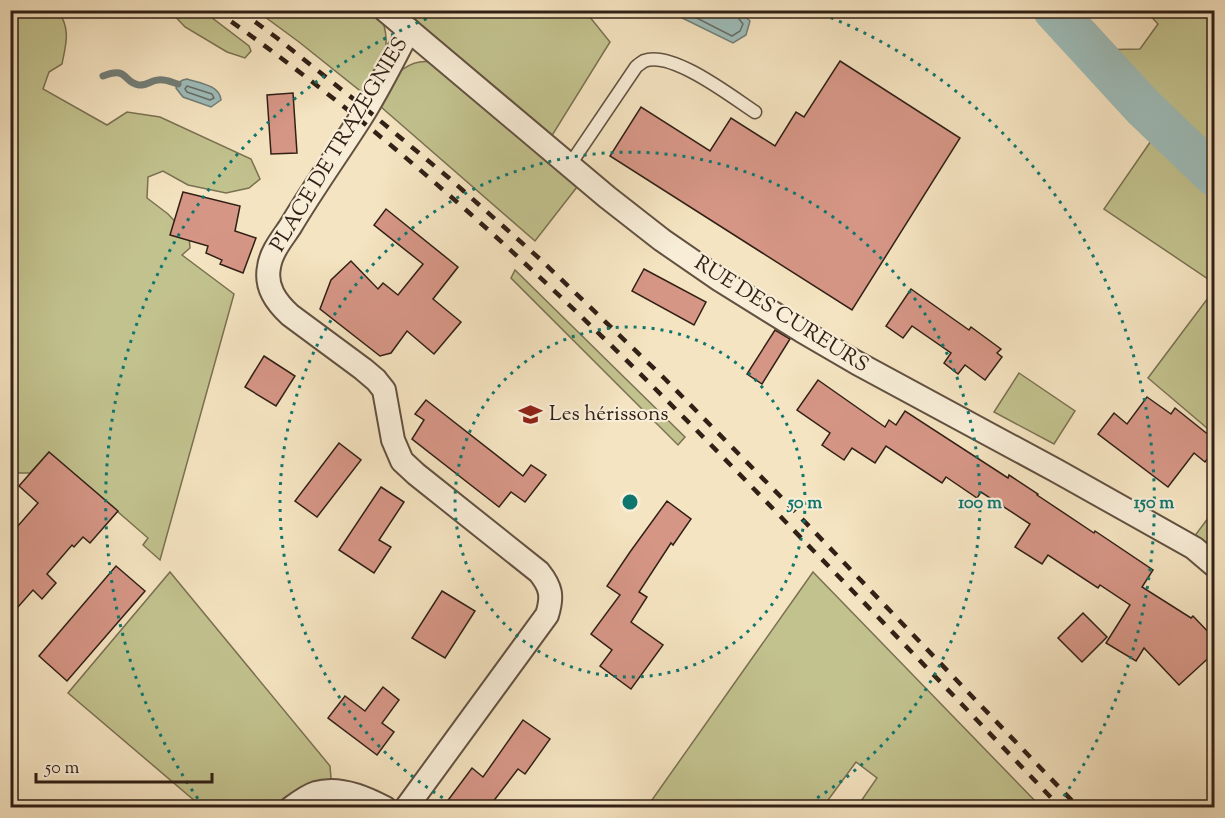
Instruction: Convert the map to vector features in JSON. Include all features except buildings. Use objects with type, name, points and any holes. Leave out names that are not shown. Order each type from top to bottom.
[{"type":"street","name":"RUE DES CUREURS","points":[[385,10],[662,240],[720,280],[857,363],[1188,544],[1215,565]]},
{"type":"street","name":"PLACE DE TRAZEGNIES","points":[[406,807],[547,615],[550,603],[547,581],[538,572],[402,461],[393,440],[384,390],[363,369],[279,306],[268,281],[268,267],[272,255],[366,109],[409,30]]},
{"type":"street","points":[[291,807],[316,793],[332,790],[368,798],[385,807]]},
{"type":"lane","points":[[569,165],[636,67],[645,61],[660,61],[692,71],[755,112]]},
{"type":"green space","points":[[11,11],[58,11],[65,24],[66,37],[62,64],[49,72],[43,89],[107,125],[127,112],[160,117],[251,159],[260,179],[249,188],[226,193],[188,185],[163,171],[148,177],[147,198],[168,214],[189,236],[190,248],[182,255],[234,294],[160,560],[143,545],[148,538],[49,452],[30,473],[11,473]]},
{"type":"green space","points":[[170,11],[203,11],[249,46],[251,51],[245,58],[227,52],[185,27]]},
{"type":"green space","points":[[257,11],[377,11],[386,33],[383,58],[363,93]]},
{"type":"green space","points":[[385,11],[585,11],[610,42],[546,145],[584,178],[535,241],[373,100],[392,78],[407,66],[425,62],[435,63]]},
{"type":"green space","points":[[1146,11],[1214,11],[1214,283],[1104,209],[1162,125],[1090,50],[1140,49],[1158,24]]},
{"type":"green space","points":[[515,270],[685,437],[678,445],[511,278]]},
{"type":"green space","points":[[1214,290],[1214,434],[1148,378]]},
{"type":"green space","points":[[1019,373],[1075,411],[1054,444],[994,412]]},
{"type":"green space","points":[[1214,510],[1214,565],[1188,545]]},
{"type":"green space","points":[[170,572],[330,766],[332,790],[291,807],[202,807],[68,693]]},
{"type":"green space","points":[[813,572],[1041,807],[857,807],[877,778],[856,762],[823,807],[647,807]]},
{"type":"water","points":[[668,11],[739,11],[750,21],[746,35],[733,43]]},
{"type":"water","points":[[187,79],[213,88],[220,95],[221,100],[211,107],[183,97],[176,88],[180,82]]},
{"type":"waterway","points":[[1054,10],[1143,107],[1214,175]]},
{"type":"waterway","points":[[103,76],[117,73],[139,85],[156,80],[178,84]]},
{"type":"railway","points":[[215,10],[373,131],[523,262],[595,330],[736,471],[1061,808]]},
{"type":"railway","points":[[239,10],[366,109],[449,178],[540,259],[665,379],[783,499],[1079,808]]},
{"type":"place","name":"Les hérissons","points":[[531,415]]}]
